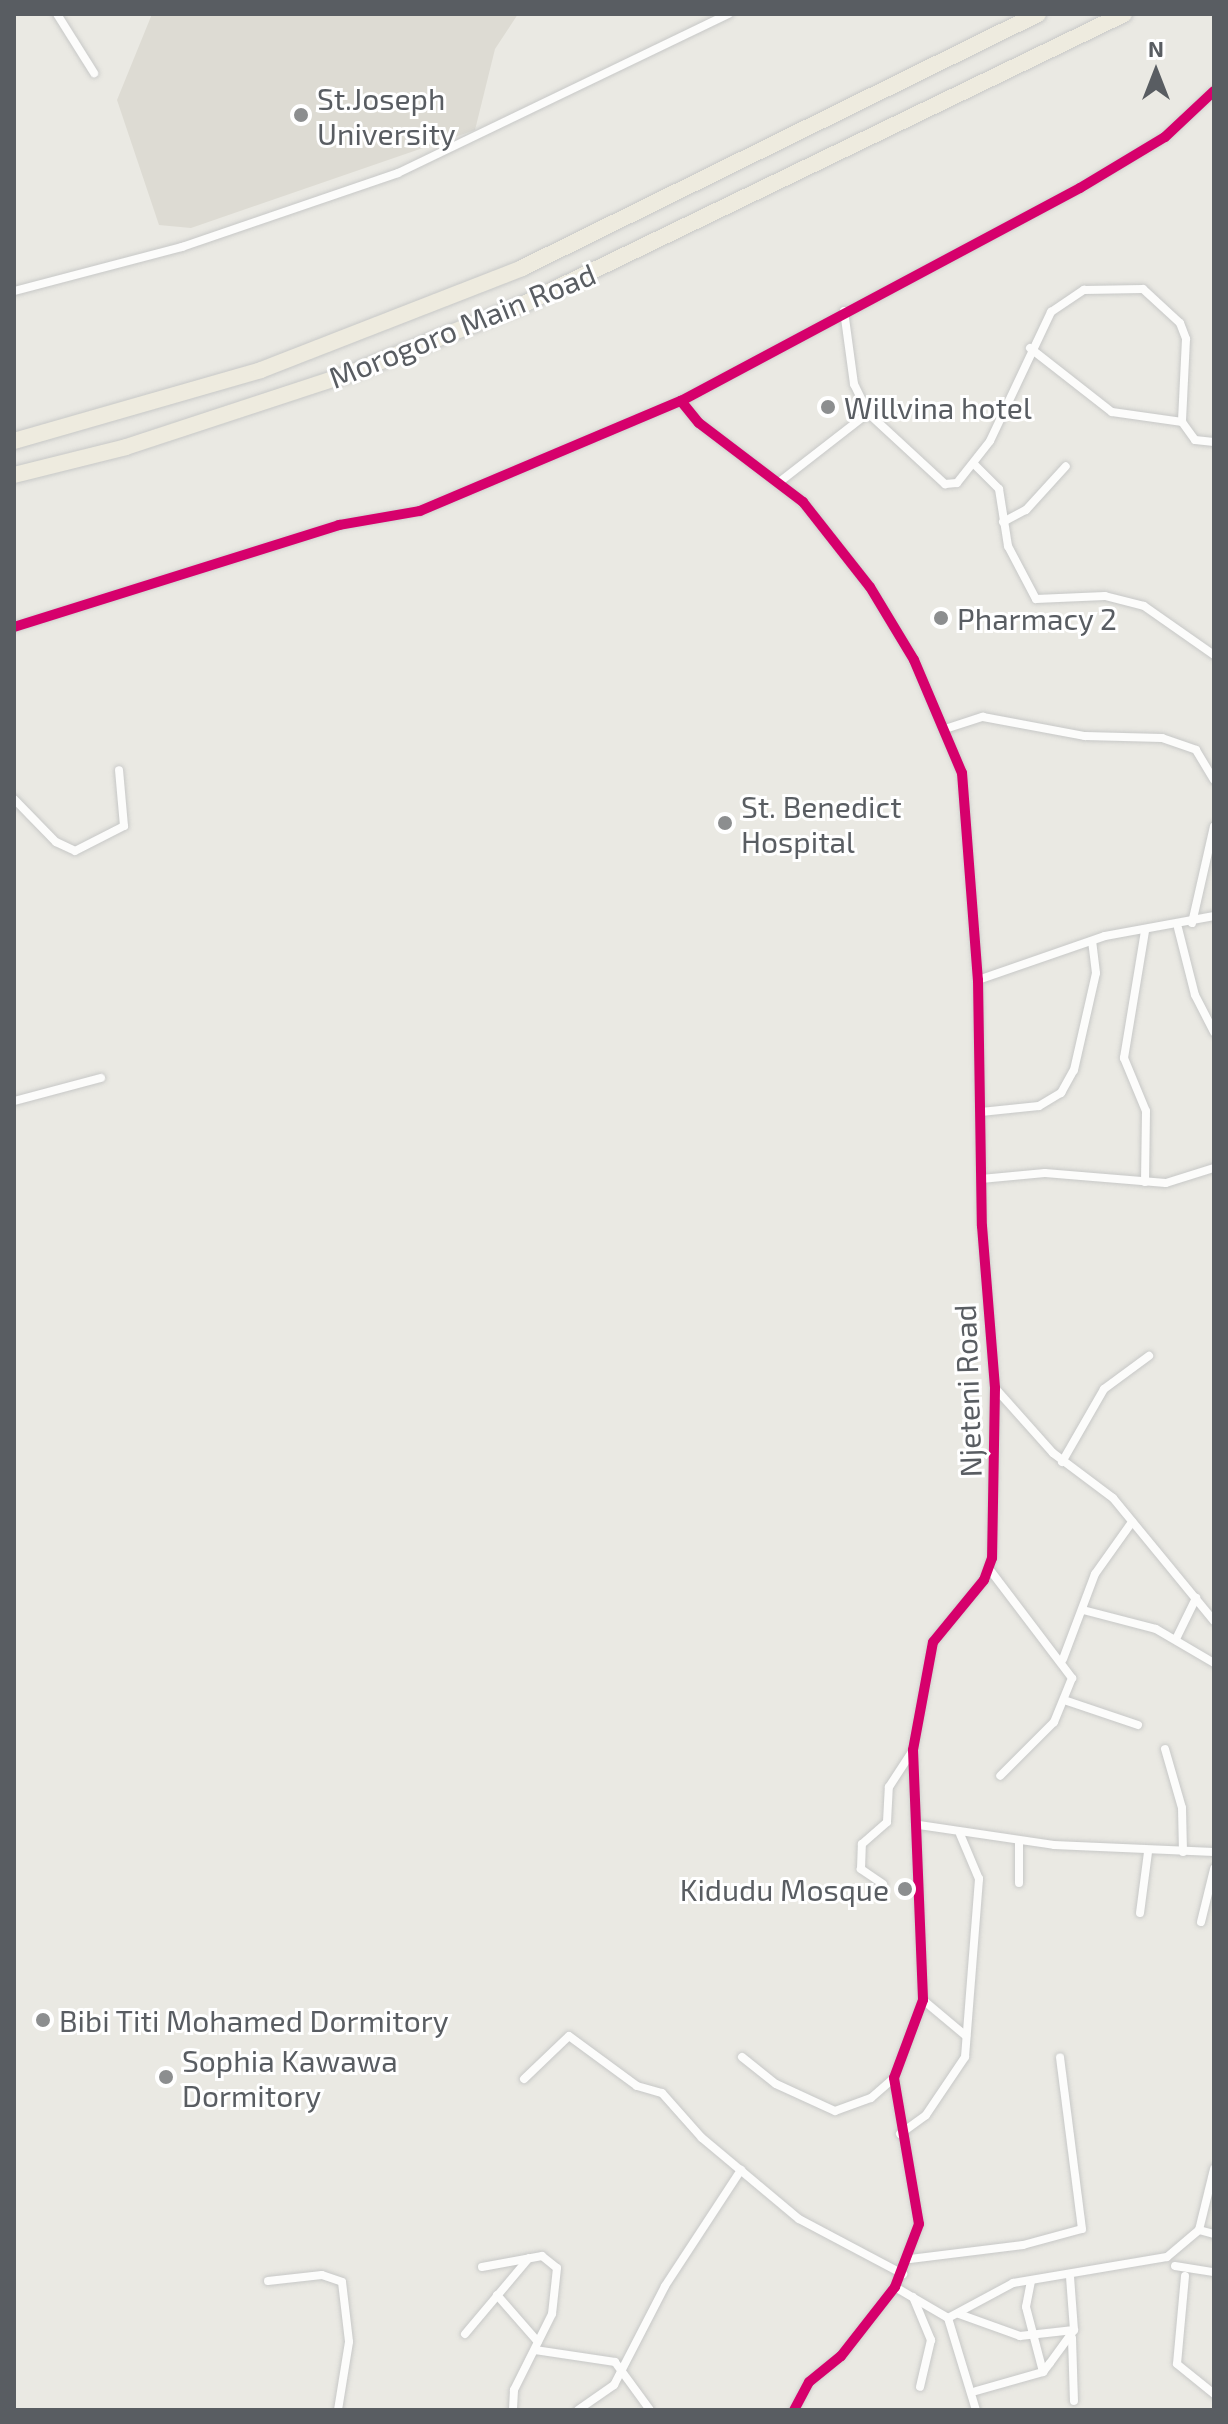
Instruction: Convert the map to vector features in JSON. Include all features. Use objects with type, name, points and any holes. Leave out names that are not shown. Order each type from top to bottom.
[{"type":"highway","name":"Morogoro Main Road","points":[[14,441],[261,370],[522,268],[1038,14]]},
{"type":"highway","name":"Morogoro Main Road","points":[[14,475],[126,447],[351,373],[526,303],[892,129],[1124,14]]},
{"type":"street","points":[[57,14],[94,73]]},
{"type":"street","points":[[14,291],[341,195],[612,76],[729,14]]},
{"type":"street","points":[[14,627],[324,529],[420,511],[681,401],[844,311],[1080,188],[1165,137],[1214,91]]},
{"type":"street","points":[[844,311],[854,384],[868,413],[945,484],[957,483],[975,465],[1030,348],[1065,298],[1106,288],[1143,289],[1180,323],[1186,339],[1182,422],[1195,440],[1214,442]]},
{"type":"street","points":[[1030,348],[1112,412],[1182,422]]},
{"type":"street","name":"Njeteni Road","points":[[681,401],[709,431],[782,480],[870,587],[945,729],[966,803],[978,980],[981,1179],[995,1388],[990,1570]]},
{"type":"street","points":[[782,480],[868,413]]},
{"type":"street","points":[[975,465],[999,489],[1003,522],[1036,599],[1105,596],[1144,606],[1214,655]]},
{"type":"street","points":[[1003,522],[1026,510],[1066,466]]},
{"type":"street","points":[[945,729],[983,717],[1085,736],[1162,738],[1196,750],[1214,780]]},
{"type":"street","points":[[14,799],[56,842],[75,851],[124,826],[119,770]]},
{"type":"street","points":[[1192,923],[1214,826]]},
{"type":"street","points":[[978,980],[1092,942],[1178,928],[1214,916]]},
{"type":"street","points":[[1178,928],[1195,995],[1214,1032]]},
{"type":"street","points":[[1145,931],[1124,1058],[1126,1077],[1146,1111],[1145,1182]]},
{"type":"street","points":[[981,1112],[1039,1106],[1061,1093],[1074,1070],[1096,973],[1092,942]]},
{"type":"street","points":[[14,1101],[101,1078]]},
{"type":"street","points":[[981,1179],[1045,1173],[1145,1182],[1214,1168]]},
{"type":"street","points":[[1062,1462],[1104,1389],[1149,1356]]},
{"type":"street","points":[[995,1388],[1062,1462],[1098,1485],[1214,1621]]},
{"type":"street","points":[[1063,1659],[1095,1574],[1132,1522]]},
{"type":"street","points":[[794,2410],[809,2382],[841,2356],[895,2287],[910,2259],[919,2224],[900,2134],[894,2078],[923,2000],[919,1825],[913,1750],[933,1642],[990,1570],[1063,1659],[1072,1678],[1067,1701],[1000,1776]]},
{"type":"street","points":[[1176,1639],[1196,1598]]},
{"type":"street","points":[[1083,1610],[1176,1639],[1214,1663]]},
{"type":"street","points":[[1067,1701],[1138,1725]]},
{"type":"street","points":[[1165,1749],[1182,1808],[1183,1852]]},
{"type":"street","points":[[883,1884],[861,1869],[862,1844],[887,1822],[889,1787],[913,1750]]},
{"type":"street","points":[[919,1825],[1019,1842],[1148,1852],[1214,1852]]},
{"type":"street","points":[[900,2134],[926,2115],[963,2060],[979,1879],[960,1834]]},
{"type":"street","points":[[1019,1842],[1019,1883]]},
{"type":"street","points":[[1140,1913],[1148,1852]]},
{"type":"street","points":[[1201,1922],[1214,1869]]},
{"type":"street","points":[[923,2000],[966,2036]]},
{"type":"street","points":[[524,2079],[569,2036],[637,2086],[662,2093],[741,2170],[799,2219],[903,2274]]},
{"type":"street","points":[[742,2057],[776,2084],[835,2111],[871,2098],[894,2078]]},
{"type":"street","points":[[910,2259],[1023,2245],[1082,2229],[1060,2057]]},
{"type":"street","points":[[948,2318],[998,2289],[1167,2257],[1199,2230],[1214,2169]]},
{"type":"street","points":[[578,2410],[606,2393],[625,2368],[665,2286],[741,2170]]},
{"type":"street","points":[[1199,2230],[1214,2234]]},
{"type":"street","points":[[465,2334],[530,2257]]},
{"type":"street","points":[[482,2267],[530,2257],[550,2260],[559,2280],[513,2410]]},
{"type":"street","points":[[1175,2266],[1214,2272]]},
{"type":"street","points":[[268,2281],[322,2275],[342,2282],[349,2342],[338,2410]]},
{"type":"street","points":[[1185,2276],[1177,2364],[1214,2394]]},
{"type":"street","points":[[1070,2277],[1074,2401]]},
{"type":"street","points":[[1031,2281],[1026,2307],[1043,2372]]},
{"type":"street","points":[[895,2287],[948,2318],[976,2391],[976,2410]]},
{"type":"street","points":[[497,2295],[536,2346],[625,2368],[650,2410]]},
{"type":"street","points":[[913,2297],[931,2340],[920,2387]]},
{"type":"street","points":[[959,2314],[994,2331],[1035,2336],[1073,2333]]},
{"type":"street","points":[[976,2391],[1043,2372],[1073,2333]]},
{"type":"shaded area","name":"St.Joseph University","points":[[152,14],[518,14],[495,49],[475,130],[191,228],[159,225],[117,100]]},
{"type":"cycle path","points":[[14,627],[339,525],[420,511],[681,401],[1080,188],[1165,137],[1214,91]]},
{"type":"cycle path","points":[[681,401],[699,423],[803,502],[870,587],[914,660],[962,773],[978,980],[982,1226],[995,1388],[992,1558],[984,1580],[933,1642],[913,1750],[923,2000],[894,2078],[919,2224],[895,2287],[841,2356],[809,2382],[794,2410]]},
{"type":"place","name":"St.Joseph University","points":[[301,115]]},
{"type":"place","name":"Willvina hotel","points":[[828,407]]},
{"type":"place","name":"Pharmacy 2","points":[[941,618]]},
{"type":"place","name":"St. Benedict Hospital","points":[[725,823]]},
{"type":"place","name":"Kidudu Mosque","points":[[905,1889]]},
{"type":"place","name":"Bibi Titi Mohamed Dormitory","points":[[43,2020]]},
{"type":"place","name":"Sophia Kawawa Dormitory","points":[[166,2077]]}]
